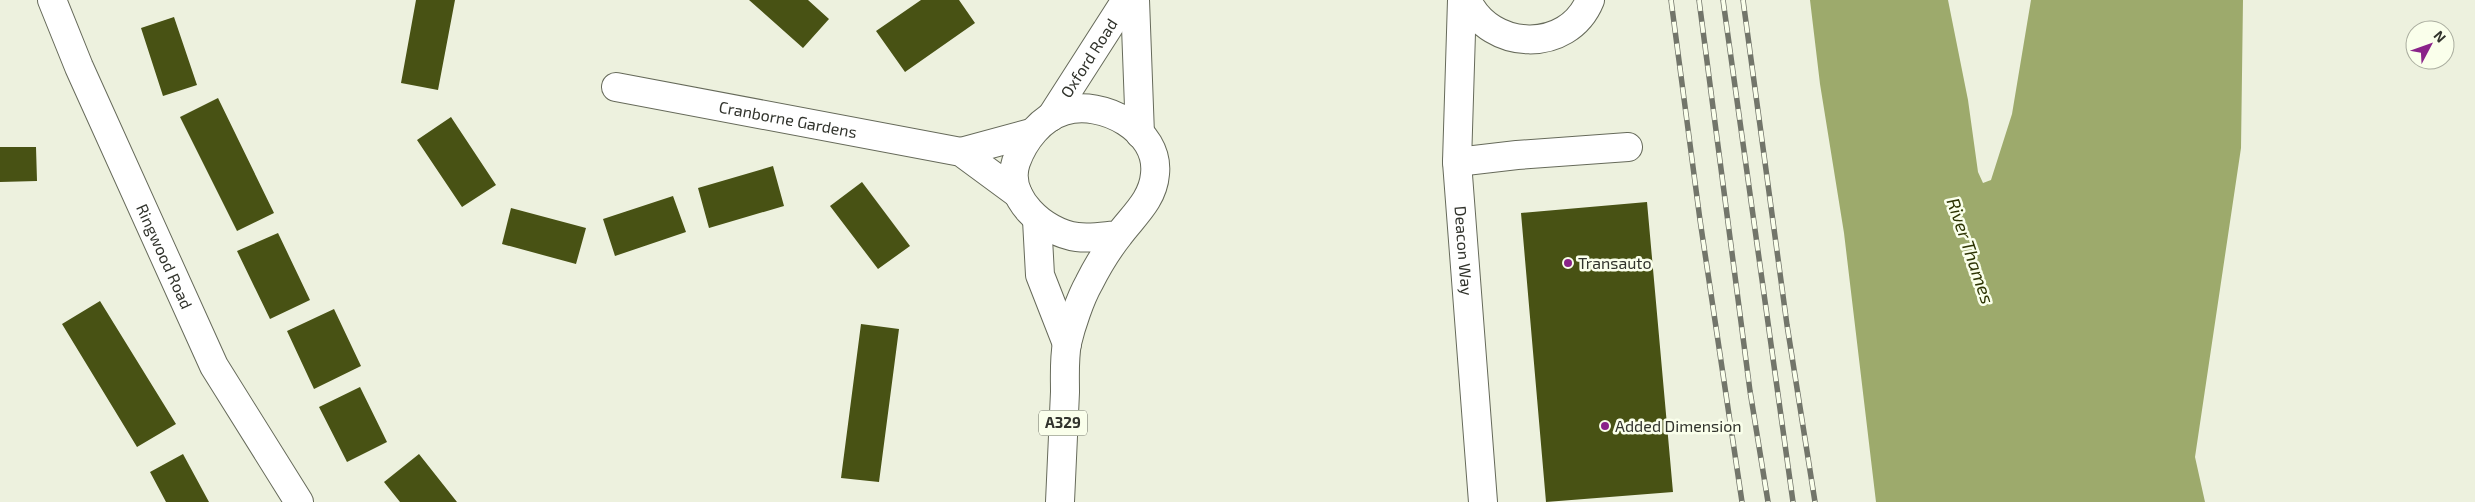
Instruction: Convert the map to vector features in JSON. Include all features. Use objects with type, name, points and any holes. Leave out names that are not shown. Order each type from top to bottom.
[{"type":"street","name":"Ringwood Road","points":[[52,0],[79,67],[214,366],[299,502]]},
{"type":"street","name":"Oxford Road","points":[[1041,125],[1126,0]]},
{"type":"street","name":"Oxford Road","points":[[1135,0],[1140,134]]},
{"type":"street","name":"Deacon Way","points":[[1462,0],[1456,162],[1483,502]]},
{"type":"street","points":[[1467,0],[1472,10],[1487,27],[1508,37],[1530,41],[1552,36],[1572,25],[1590,0]]},
{"type":"street","name":"Cranborne Gardens","points":[[616,87],[961,152],[1018,194]]},
{"type":"street","points":[[1089,108],[1124,120],[1151,147],[1155,174],[1147,199],[1136,216],[1119,235],[1076,237],[1037,220],[1018,194],[1013,179],[1015,166],[1020,152],[1041,125],[1065,110],[1089,108]]},
{"type":"street","name":"Cranborne Gardens","points":[[961,152],[1041,125]]},
{"type":"street","points":[[1456,162],[1517,155],[1628,147]]},
{"type":"street","name":"A329","points":[[1037,220],[1040,275],[1067,344]]},
{"type":"street","name":"A329","points":[[1060,502],[1067,344],[1088,284],[1119,235]]},
{"type":"water","name":"River Thames","points":[[1810,0],[1948,0],[1968,100],[1978,172],[1983,183],[1991,180],[2012,114],[2031,0],[2243,0],[2241,148],[2195,457],[2205,502],[1876,502],[1844,233],[1820,84]]},
{"type":"building","points":[[416,0],[455,0],[438,90],[401,83]]},
{"type":"building","points":[[749,0],[808,0],[829,19],[803,48]]},
{"type":"building","points":[[921,0],[959,0],[975,23],[905,72],[876,31]]},
{"type":"building","points":[[174,17],[197,85],[163,96],[141,28]]},
{"type":"building","points":[[218,98],[274,213],[237,231],[180,117]]},
{"type":"building","points":[[451,117],[496,185],[462,207],[417,140]]},
{"type":"building","points":[[0,147],[36,147],[37,181],[0,182]]},
{"type":"building","points":[[773,166],[784,206],[709,228],[698,188]]},
{"type":"building","points":[[862,182],[910,246],[878,269],[830,206]]},
{"type":"building","points":[[673,196],[686,232],[615,256],[603,219]]},
{"type":"building","points":[[1647,202],[1673,492],[1546,502],[1521,213]]},
{"type":"building","points":[[511,208],[586,228],[576,264],[502,244]]},
{"type":"building","points":[[278,233],[310,300],[270,319],[237,251]]},
{"type":"building","points":[[100,301],[176,424],[137,447],[62,324]]},
{"type":"building","points":[[334,309],[361,366],[314,389],[287,331]]},
{"type":"building","points":[[861,324],[899,329],[879,482],[841,478]]},
{"type":"building","points":[[360,387],[387,442],[347,462],[319,407]]},
{"type":"building","points":[[183,454],[209,502],[166,502],[150,472]]},
{"type":"building","points":[[419,454],[457,502],[400,502],[384,482]]},
{"type":"railway","points":[[1671,0],[1700,220],[1742,502]]},
{"type":"railway","points":[[1699,0],[1750,391],[1768,502]]},
{"type":"railway","points":[[1723,0],[1793,502]]},
{"type":"railway","points":[[1743,0],[1787,325],[1815,502]]},
{"type":"place","name":"Transauto","points":[[1568,263]]},
{"type":"place","name":"Added Dimension","points":[[1605,426]]}]
